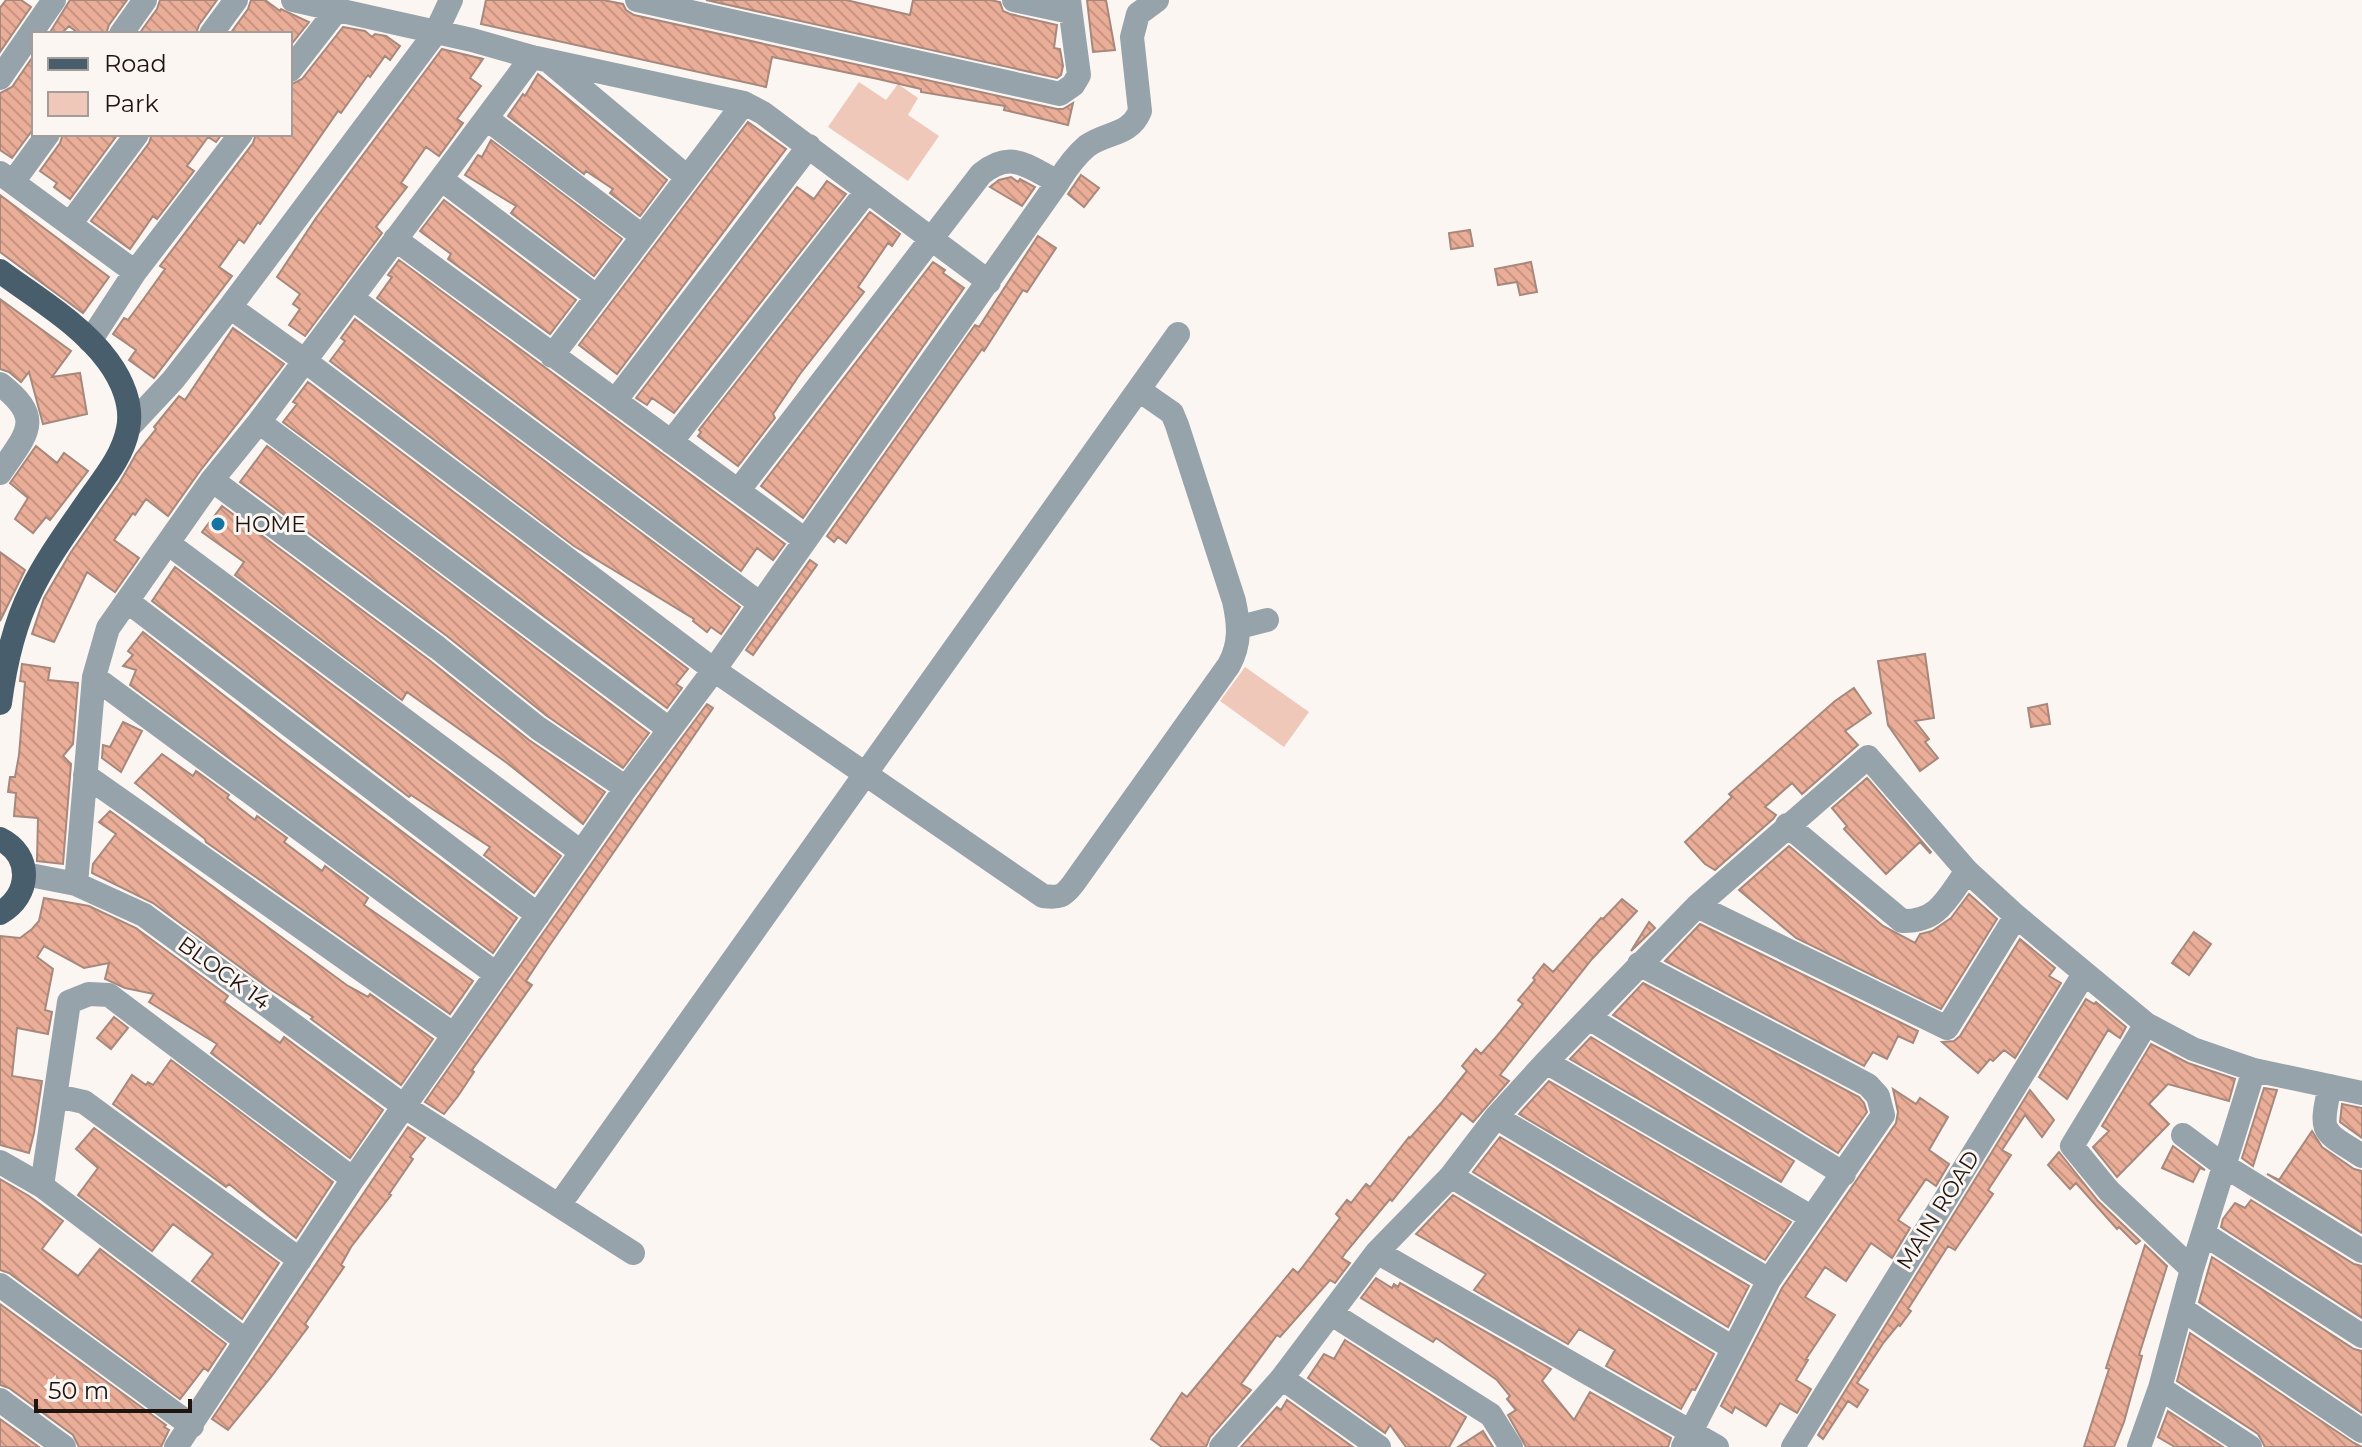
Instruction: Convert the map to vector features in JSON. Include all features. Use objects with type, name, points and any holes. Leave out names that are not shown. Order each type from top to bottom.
[{"type":"main road","points":[[0,271],[90,341],[107,359],[129,404],[129,427],[117,459],[52,554],[30,593],[15,633],[1,689]]},
{"type":"main road","points":[[0,839],[20,856],[25,874],[21,893],[10,908],[0,913]]},
{"type":"street","points":[[0,78],[54,0]]},
{"type":"street","points":[[122,32],[145,0]]},
{"type":"street","points":[[212,32],[236,0]]},
{"type":"street","points":[[293,0],[540,59],[744,103],[809,146],[989,282]]},
{"type":"street","points":[[129,427],[173,380],[230,307],[436,32],[451,0]]},
{"type":"street","points":[[637,0],[1060,94],[1073,85],[1079,75],[1069,6],[1014,0]]},
{"type":"street","points":[[176,1447],[353,1179],[626,788],[714,670],[1073,160],[1090,144],[1118,133],[1136,121],[1140,111],[1132,37],[1138,14],[1157,0]]},
{"type":"street","points":[[292,67],[336,11]]},
{"type":"street","points":[[76,884],[94,677],[108,628],[212,480],[487,119],[540,59]]},
{"type":"street","points":[[540,59],[687,177]]},
{"type":"street","points":[[552,356],[744,103]]},
{"type":"street","points":[[487,119],[642,236]]},
{"type":"street","points":[[46,136],[7,177],[135,272]]},
{"type":"street","points":[[70,224],[136,136]]},
{"type":"street","points":[[90,341],[135,272],[239,136]]},
{"type":"street","points":[[615,401],[809,146]]},
{"type":"street","points":[[738,491],[981,174],[994,164],[1011,160],[1058,182]]},
{"type":"street","points":[[441,179],[596,296]]},
{"type":"street","points":[[671,442],[867,191]]},
{"type":"street","points":[[395,239],[805,540]]},
{"type":"street","points":[[352,298],[759,603]]},
{"type":"street","points":[[230,307],[714,670],[1043,896],[1064,896],[1229,665],[1240,627],[1172,413],[1139,390]]},
{"type":"street","points":[[559,1205],[1178,334]]},
{"type":"street","points":[[0,384],[27,411],[29,424],[0,473]]},
{"type":"street","points":[[259,422],[669,729]]},
{"type":"street","points":[[212,480],[438,648],[538,728],[626,788]]},
{"type":"street","points":[[169,544],[581,852]]},
{"type":"street","points":[[127,601],[538,915]]},
{"type":"street","points":[[1240,627],[1267,620]]},
{"type":"street","points":[[94,677],[496,974]]},
{"type":"street","points":[[1232,1443],[1377,1252],[1451,1176],[1496,1117],[1546,1062],[1697,906],[1868,757],[1967,871],[2146,1024],[2193,1049],[2254,1070],[2362,1093]]},
{"type":"street","points":[[85,775],[454,1035]]},
{"type":"street","points":[[1787,825],[1902,921],[1919,921],[1935,914],[1967,871]]},
{"type":"street","name":"BLOCK 14","points":[[25,874],[76,884],[144,915],[405,1107],[633,1253]]},
{"type":"street","points":[[1697,906],[1947,1028],[2016,916]]},
{"type":"street","points":[[1639,964],[1868,1085],[1878,1096],[1883,1115],[1769,1280],[1687,1440]]},
{"type":"street","name":"MAIN ROAD","points":[[1793,1447],[2084,974]]},
{"type":"street","points":[[42,1186],[69,1002],[89,994],[109,995],[353,1179]]},
{"type":"street","points":[[1589,1018],[1844,1174]]},
{"type":"street","points":[[2146,1024],[2072,1146],[2109,1191],[2192,1269]]},
{"type":"street","points":[[1546,1062],[1811,1217]]},
{"type":"street","points":[[2139,1447],[2160,1388],[2192,1269],[2254,1070]]},
{"type":"street","points":[[2330,1086],[2324,1126],[2328,1133],[2362,1156]]},
{"type":"street","points":[[57,1096],[84,1102],[300,1260]]},
{"type":"street","points":[[1496,1117],[1769,1280]]},
{"type":"street","points":[[2183,1135],[2223,1165],[2362,1251]]},
{"type":"street","points":[[0,1162],[42,1186],[246,1341]]},
{"type":"street","points":[[1451,1176],[1733,1348]]},
{"type":"street","points":[[2204,1234],[2362,1336]]},
{"type":"street","points":[[1377,1252],[1687,1440],[1717,1447]]},
{"type":"street","points":[[0,1285],[192,1426]]},
{"type":"street","points":[[2182,1309],[2362,1431]]},
{"type":"street","points":[[1332,1314],[1491,1415],[1511,1447]]},
{"type":"street","points":[[1282,1378],[1379,1447]]},
{"type":"street","points":[[2160,1388],[2250,1447]]},
{"type":"street","points":[[0,1400],[64,1447]]},
{"type":"green space","points":[[859,82],[886,100],[898,84],[918,98],[908,115],[939,136],[908,181],[828,127]]},
{"type":"green space","points":[[1245,667],[1309,712],[1284,747],[1220,701]]},
{"type":"building","points":[[6,0],[21,0],[31,7],[0,52],[0,8]]},
{"type":"building","points":[[70,0],[127,0],[107,32],[76,32],[69,26],[65,32],[50,32]]},
{"type":"building","points":[[160,0],[217,0],[197,32],[140,32]]},
{"type":"building","points":[[251,0],[265,0],[280,11],[309,22],[292,43],[292,32],[231,32]]},
{"type":"building","points":[[486,0],[603,0],[623,4],[634,15],[1057,109],[1073,103],[1068,125],[1004,110],[1005,106],[921,92],[921,89],[772,57],[766,87],[481,24]]},
{"type":"building","points":[[706,0],[846,0],[910,15],[913,0],[990,0],[1000,2],[1003,11],[1010,14],[1057,25],[1054,48],[1060,49],[1063,66],[1057,78]]},
{"type":"building","points":[[1087,0],[1106,0],[1115,50],[1093,52]]},
{"type":"building","points":[[343,27],[365,31],[372,37],[375,34],[386,36],[400,46],[390,60],[385,56],[341,113],[338,111],[260,224],[258,222],[244,243],[239,239],[219,267],[232,276],[154,378],[129,360],[136,350],[113,334],[145,297],[165,269],[160,266],[255,136],[292,136],[292,84],[302,79]]},
{"type":"building","points":[[442,49],[483,59],[470,78],[481,86],[457,119],[463,123],[439,156],[426,147],[401,183],[407,187],[376,227],[382,233],[305,336],[289,325],[300,309],[293,304],[300,294],[277,277],[316,218]]},
{"type":"building","points":[[32,58],[32,131],[12,158],[0,150],[0,93],[12,87]]},
{"type":"building","points":[[538,74],[667,180],[640,216],[610,193],[613,189],[586,171],[584,174],[508,116]]},
{"type":"building","points":[[748,122],[786,149],[617,374],[579,345]]},
{"type":"building","points":[[62,136],[117,136],[70,199],[54,187],[57,183],[40,171]]},
{"type":"building","points":[[151,136],[220,136],[216,142],[208,137],[187,166],[194,171],[157,219],[153,216],[130,249],[91,221]]},
{"type":"building","points":[[491,140],[622,239],[594,276],[511,213],[516,206],[465,175],[478,155],[482,157]]},
{"type":"building","points":[[1081,175],[1099,188],[1084,207],[1068,194]]},
{"type":"building","points":[[1011,177],[1035,187],[1022,206],[990,187],[999,180]]},
{"type":"building","points":[[827,181],[846,194],[674,413],[652,398],[647,405],[636,398],[797,187],[814,199]]},
{"type":"building","points":[[0,195],[109,277],[83,313],[0,252]]},
{"type":"building","points":[[444,200],[576,300],[550,334],[448,259],[451,254],[420,231]]},
{"type":"building","points":[[870,212],[900,234],[892,246],[888,243],[858,287],[864,292],[800,374],[773,414],[775,418],[738,466],[698,436],[699,430]]},
{"type":"building","points":[[1470,230],[1473,246],[1451,249],[1449,233]]},
{"type":"building","points":[[1038,236],[1056,248],[1027,292],[1023,290],[984,351],[982,349],[846,543],[838,537],[834,542],[827,536],[975,325],[979,327]]},
{"type":"building","points":[[399,260],[785,544],[773,560],[757,548],[741,571],[377,298],[392,277],[388,275]]},
{"type":"building","points":[[933,262],[964,288],[803,518],[761,486]]},
{"type":"building","points":[[1531,262],[1537,292],[1520,295],[1517,282],[1498,285],[1495,269]]},
{"type":"building","points":[[0,299],[71,351],[52,377],[80,373],[87,414],[43,424],[29,372],[21,382],[0,369]]},
{"type":"building","points":[[355,319],[740,607],[721,634],[711,627],[707,632],[694,619],[574,546],[330,361],[345,341],[341,338]]},
{"type":"building","points":[[233,328],[284,364],[168,516],[146,499],[135,515],[133,513],[114,540],[139,558],[115,592],[87,572],[54,642],[32,634],[44,598],[71,552],[156,429],[154,427],[179,396],[185,400]]},
{"type":"building","points":[[308,382],[688,669],[676,684],[682,688],[667,708],[283,422]]},
{"type":"building","points":[[36,446],[57,463],[64,453],[88,471],[50,520],[46,517],[33,533],[15,519],[28,498],[10,483]]},
{"type":"building","points":[[267,446],[649,733],[623,768],[547,716],[447,636],[240,482]]},
{"type":"building","points":[[222,506],[429,660],[529,740],[605,792],[583,824],[507,763],[407,692],[402,700],[235,575],[244,562],[202,532]]},
{"type":"building","points":[[0,552],[25,570],[0,621]]},
{"type":"building","points":[[810,560],[817,565],[753,655],[746,650]]},
{"type":"building","points":[[175,567],[561,856],[534,893],[484,855],[490,847],[411,795],[409,797],[152,601]]},
{"type":"building","points":[[143,632],[517,918],[493,953],[130,685],[136,670],[123,666],[133,655],[128,651]]},
{"type":"building","points":[[1925,654],[1934,718],[1915,721],[1929,739],[1925,742],[1938,758],[1920,771],[1888,725],[1878,661]]},
{"type":"building","points":[[22,664],[50,668],[48,680],[78,683],[73,744],[63,756],[71,764],[63,864],[37,861],[38,818],[14,816],[16,793],[8,792],[10,777],[15,777],[19,755],[25,682],[20,681]]},
{"type":"building","points":[[1854,688],[1871,713],[1845,731],[1858,745],[1802,794],[1792,783],[1765,807],[1776,815],[1773,819],[1715,870],[1705,864],[1685,842],[1732,797],[1729,794]]},
{"type":"building","points":[[707,704],[713,708],[547,949],[526,981],[532,985],[472,1070],[474,1072],[458,1096],[444,1114],[425,1102],[638,797]]},
{"type":"building","points":[[2047,704],[2050,724],[2031,727],[2028,708]]},
{"type":"building","points":[[123,722],[142,731],[121,772],[102,758],[103,745],[110,747]]},
{"type":"building","points":[[162,754],[193,776],[196,771],[229,795],[227,798],[255,820],[257,816],[287,838],[284,842],[322,871],[325,866],[368,898],[364,905],[473,981],[450,1014],[206,842],[135,783]]},
{"type":"building","points":[[1867,778],[1930,853],[1920,842],[1886,874],[1844,829],[1847,826],[1832,808]]},
{"type":"building","points":[[110,811],[348,986],[368,997],[370,994],[433,1039],[401,1085],[311,1019],[313,1017],[153,903],[92,873],[93,864],[116,834],[99,822]]},
{"type":"building","points":[[1789,846],[1883,926],[1915,943],[1920,934],[1932,931],[1951,918],[1969,894],[1997,919],[1941,1009],[1796,938],[1739,890]]},
{"type":"building","points":[[44,898],[89,906],[136,928],[228,996],[224,1002],[280,1043],[284,1037],[383,1110],[350,1158],[211,1053],[217,1044],[149,1002],[154,994],[125,988],[105,979],[109,963],[84,968],[44,946],[37,957],[53,969],[45,1010],[52,1012],[48,1034],[17,1028],[12,1076],[42,1081],[34,1133],[29,1153],[0,1145],[0,936],[20,938],[32,929],[39,921]]},
{"type":"building","points":[[1622,899],[1637,911],[1592,959],[1500,1075],[1509,1081],[1473,1122],[1462,1113],[1392,1201],[1390,1199],[1346,1252],[1342,1258],[1350,1263],[1335,1283],[1330,1280],[1280,1337],[1277,1335],[1241,1384],[1251,1390],[1210,1437],[1206,1447],[1162,1447],[1151,1439],[1182,1393],[1187,1397],[1293,1269],[1298,1273],[1340,1218],[1336,1214],[1347,1200],[1351,1203],[1366,1184],[1370,1187],[1409,1137],[1442,1102],[1467,1071],[1462,1066],[1476,1049],[1481,1054],[1497,1036],[1523,1004],[1518,1000],[1544,964],[1553,972]]},
{"type":"building","points":[[1649,922],[1655,928],[1631,951]]},
{"type":"building","points":[[1700,924],[1918,1031],[1913,1043],[1898,1036],[1887,1059],[1873,1052],[1864,1066],[1665,961]]},
{"type":"building","points":[[2194,932],[2211,944],[2189,975],[2172,963]]},
{"type":"building","points":[[2020,939],[2055,968],[2049,976],[2061,983],[2015,1058],[2004,1050],[1993,1061],[1990,1059],[1978,1073],[1942,1042],[1954,1041],[1960,1036]]},
{"type":"building","points":[[1643,983],[1859,1097],[1867,1112],[1838,1153],[1613,1015]]},
{"type":"building","points":[[2086,999],[2094,1004],[2096,1002],[2126,1027],[2120,1038],[2108,1030],[2067,1099],[2039,1077]]},
{"type":"building","points":[[114,1017],[128,1028],[111,1049],[97,1038]]},
{"type":"building","points":[[1591,1037],[1794,1161],[1781,1182],[1570,1059]]},
{"type":"building","points":[[2151,1044],[2188,1063],[2235,1079],[2229,1101],[2168,1084],[2149,1104],[2169,1124],[2117,1177],[2093,1147],[2109,1131],[2102,1126]]},
{"type":"building","points":[[171,1060],[333,1182],[296,1238],[229,1184],[226,1187],[113,1104],[132,1075],[146,1085],[148,1082],[153,1085]]},
{"type":"building","points":[[1549,1081],[1791,1222],[1765,1260],[1519,1114]]},
{"type":"building","points":[[2264,1088],[2277,1090],[2253,1166],[2242,1158]]},
{"type":"building","points":[[1893,1089],[1916,1104],[1920,1098],[1948,1117],[1929,1150],[1949,1164],[1936,1186],[1926,1179],[1898,1220],[1910,1228],[1892,1258],[1871,1243],[1846,1281],[1825,1267],[1805,1297],[1835,1315],[1796,1380],[1811,1389],[1797,1413],[1780,1403],[1766,1426],[1735,1407],[1732,1413],[1721,1406],[1782,1288],[1896,1123],[1898,1112]]},
{"type":"building","points":[[2030,1090],[2054,1120],[2042,1137],[2025,1115],[2002,1150],[2011,1155],[1988,1190],[1993,1194],[1955,1250],[1948,1246],[1908,1309],[1911,1311],[1884,1342],[1857,1383],[1868,1390],[1857,1407],[1848,1401],[1823,1439],[1818,1435]]},
{"type":"building","points":[[2342,1104],[2362,1108],[2362,1138],[2340,1122]]},
{"type":"building","points":[[408,1127],[425,1138],[410,1157],[413,1159],[391,1195],[351,1247],[341,1265],[344,1267],[305,1324],[308,1327],[228,1430],[212,1419]]},
{"type":"building","points":[[94,1128],[279,1263],[242,1319],[192,1281],[213,1254],[173,1224],[152,1251],[78,1195],[98,1168],[76,1149]]},
{"type":"building","points":[[2312,1131],[2322,1147],[2354,1169],[2362,1171],[2362,1233],[2267,1174],[2279,1180]]},
{"type":"building","points":[[1500,1137],[1749,1286],[1728,1327],[1473,1172]]},
{"type":"building","points":[[2173,1146],[2205,1170],[2200,1168],[2193,1182],[2162,1168]]},
{"type":"building","points":[[2059,1152],[2098,1201],[2140,1241],[2136,1244],[2119,1227],[2117,1229],[2076,1183],[2070,1189],[2048,1165]]},
{"type":"building","points":[[0,1179],[63,1221],[42,1249],[78,1276],[100,1249],[226,1344],[208,1371],[204,1368],[180,1399],[9,1273],[0,1270]]},
{"type":"building","points":[[1453,1195],[1714,1354],[1681,1409],[1606,1366],[1615,1350],[1579,1329],[1568,1344],[1474,1290],[1486,1274],[1416,1234]]},
{"type":"building","points":[[2251,1200],[2362,1266],[2362,1318],[2221,1227],[2235,1203],[2245,1208]]},
{"type":"building","points":[[2145,1245],[2167,1266],[2139,1355],[2142,1356],[2124,1422],[2114,1447],[2084,1447],[2109,1369],[2106,1368]]},
{"type":"building","points":[[2212,1257],[2354,1349],[2362,1351],[2362,1413],[2199,1302]]},
{"type":"building","points":[[1376,1278],[1392,1288],[1400,1283],[1551,1369],[1542,1381],[1574,1420],[1590,1392],[1671,1438],[1668,1447],[1526,1447],[1508,1415],[1516,1410],[1507,1399],[1510,1396],[1497,1380],[1436,1338],[1433,1342],[1361,1298]]},
{"type":"building","points":[[0,1304],[166,1425],[164,1427],[169,1430],[161,1447],[79,1447],[73,1435],[9,1388],[0,1385]]},
{"type":"building","points":[[2190,1333],[2362,1447],[2265,1447],[2258,1434],[2177,1381]]},
{"type":"building","points":[[1345,1340],[1466,1417],[1449,1447],[1406,1447],[1390,1425],[1385,1433],[1308,1378],[1324,1354],[1334,1359]]},
{"type":"building","points":[[1287,1400],[1353,1447],[1241,1447],[1277,1407],[1281,1410]]},
{"type":"building","points":[[2168,1411],[2223,1447],[2175,1447],[2158,1437]]},
{"type":"building","points":[[0,1419],[39,1447],[0,1447]]},
{"type":"building","points":[[1483,1431],[1493,1447],[1458,1447]]},
{"type":"place","name":"HOME","points":[[218,524]]}]
